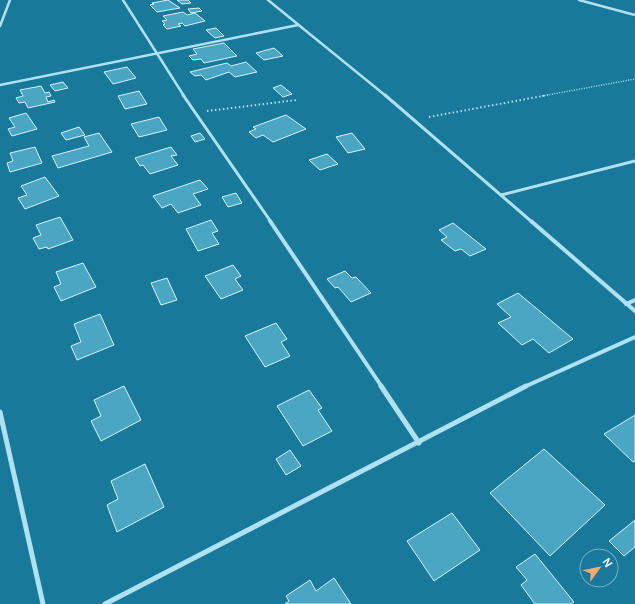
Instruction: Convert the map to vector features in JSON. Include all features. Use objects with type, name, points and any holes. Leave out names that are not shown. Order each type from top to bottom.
[{"type":"street","points":[[0,26],[1,19],[10,0]]},
{"type":"street","points":[[123,0],[195,114],[296,258],[419,442]]},
{"type":"street","points":[[268,0],[414,119],[635,311]]},
{"type":"street","points":[[578,0],[635,15]]},
{"type":"street","points":[[0,85],[157,52],[270,32],[298,25]]},
{"type":"street","points":[[501,195],[635,161]]},
{"type":"street","points":[[626,304],[635,300]]},
{"type":"street","points":[[105,604],[542,378],[635,337]]},
{"type":"street","points":[[0,412],[43,604]]},
{"type":"path","points":[[414,119],[635,79]]},
{"type":"path","points":[[195,114],[227,106],[262,105],[297,100]]},
{"type":"building","points":[[168,0],[180,8],[157,12],[150,5],[154,4],[152,3]]},
{"type":"building","points":[[177,0],[188,0],[191,3],[182,4]]},
{"type":"building","points":[[199,8],[202,11],[191,13],[188,9]]},
{"type":"building","points":[[183,12],[187,15],[195,13],[205,21],[185,26],[182,23],[178,24],[181,26],[167,29],[163,25],[165,24],[162,21],[167,20],[163,16]]},
{"type":"building","points":[[216,28],[224,36],[215,38],[206,30]]},
{"type":"building","points":[[224,43],[237,56],[204,63],[201,59],[193,60],[189,56],[197,54],[193,49]]},
{"type":"building","points":[[274,48],[283,56],[264,60],[256,53]]},
{"type":"building","points":[[246,62],[257,72],[235,77],[229,72],[206,80],[201,75],[195,76],[190,72],[227,63],[231,66]]},
{"type":"building","points":[[127,67],[136,78],[113,84],[104,72]]},
{"type":"building","points":[[63,82],[68,88],[55,91],[50,85]]},
{"type":"building","points":[[281,85],[292,94],[283,97],[273,88]]},
{"type":"building","points":[[41,86],[45,93],[49,92],[51,96],[46,97],[48,102],[54,100],[55,102],[28,108],[25,102],[19,103],[16,98],[23,96],[20,90]]},
{"type":"building","points":[[139,91],[147,104],[125,109],[118,96]]},
{"type":"building","points":[[26,113],[37,129],[12,136],[8,129],[15,127],[9,118]]},
{"type":"building","points":[[286,115],[306,129],[273,142],[263,135],[256,138],[249,132],[256,129],[253,127]]},
{"type":"building","points":[[159,117],[167,130],[139,137],[131,124]]},
{"type":"building","points":[[79,127],[85,135],[66,140],[61,133]]},
{"type":"building","points":[[99,133],[112,152],[58,168],[52,156],[89,146],[84,137]]},
{"type":"building","points":[[200,133],[205,139],[195,142],[191,136]]},
{"type":"building","points":[[352,133],[365,149],[348,153],[336,137]]},
{"type":"building","points":[[35,147],[42,163],[10,172],[7,163],[13,161],[10,153]]},
{"type":"building","points":[[171,147],[177,155],[171,156],[178,165],[150,174],[143,165],[140,166],[135,158]]},
{"type":"building","points":[[327,154],[338,164],[320,170],[309,160]]},
{"type":"building","points":[[45,177],[59,196],[25,209],[18,198],[27,195],[21,186]]},
{"type":"building","points":[[200,180],[208,189],[193,194],[201,205],[178,213],[171,204],[162,208],[153,196]]},
{"type":"building","points":[[236,193],[242,203],[228,207],[222,197]]},
{"type":"building","points":[[60,217],[73,240],[48,249],[47,247],[39,249],[33,238],[41,235],[36,225]]},
{"type":"building","points":[[211,220],[218,231],[212,233],[219,244],[198,251],[186,229]]},
{"type":"building","points":[[453,223],[486,249],[470,256],[461,249],[455,251],[441,240],[447,237],[439,230]]},
{"type":"building","points":[[83,263],[96,287],[61,301],[54,287],[61,284],[56,272]]},
{"type":"building","points":[[233,265],[241,276],[235,279],[243,290],[221,299],[205,276]]},
{"type":"building","points":[[345,271],[352,278],[356,277],[371,293],[351,302],[338,287],[335,288],[327,279]]},
{"type":"building","points":[[167,278],[177,300],[161,305],[151,283]]},
{"type":"building","points":[[518,293],[573,339],[549,353],[533,339],[522,345],[498,323],[511,317],[497,304]]},
{"type":"building","points":[[100,314],[114,345],[77,360],[71,346],[81,342],[74,324]]},
{"type":"building","points":[[276,323],[287,339],[281,342],[290,356],[265,367],[245,336]]},
{"type":"building","points":[[124,386],[141,420],[101,441],[91,421],[101,416],[94,400]]},
{"type":"building","points":[[309,390],[322,408],[318,410],[332,431],[303,446],[277,406]]},
{"type":"building","points":[[635,415],[635,461],[633,462],[604,434]]},
{"type":"building","points":[[544,449],[605,505],[550,556],[490,493]]},
{"type":"building","points":[[290,450],[301,466],[286,475],[276,459]]},
{"type":"building","points":[[145,464],[164,507],[117,532],[107,505],[118,499],[111,481]]},
{"type":"building","points":[[452,513],[480,550],[434,581],[407,541]]},
{"type":"building","points":[[635,520],[635,547],[624,556],[619,551],[619,548],[616,548],[609,541]]},
{"type":"building","points":[[535,554],[574,602],[571,604],[535,604],[521,585],[527,580],[516,567]]},
{"type":"building","points":[[334,578],[351,604],[285,604],[289,601],[286,596],[310,580],[316,591]]}]
